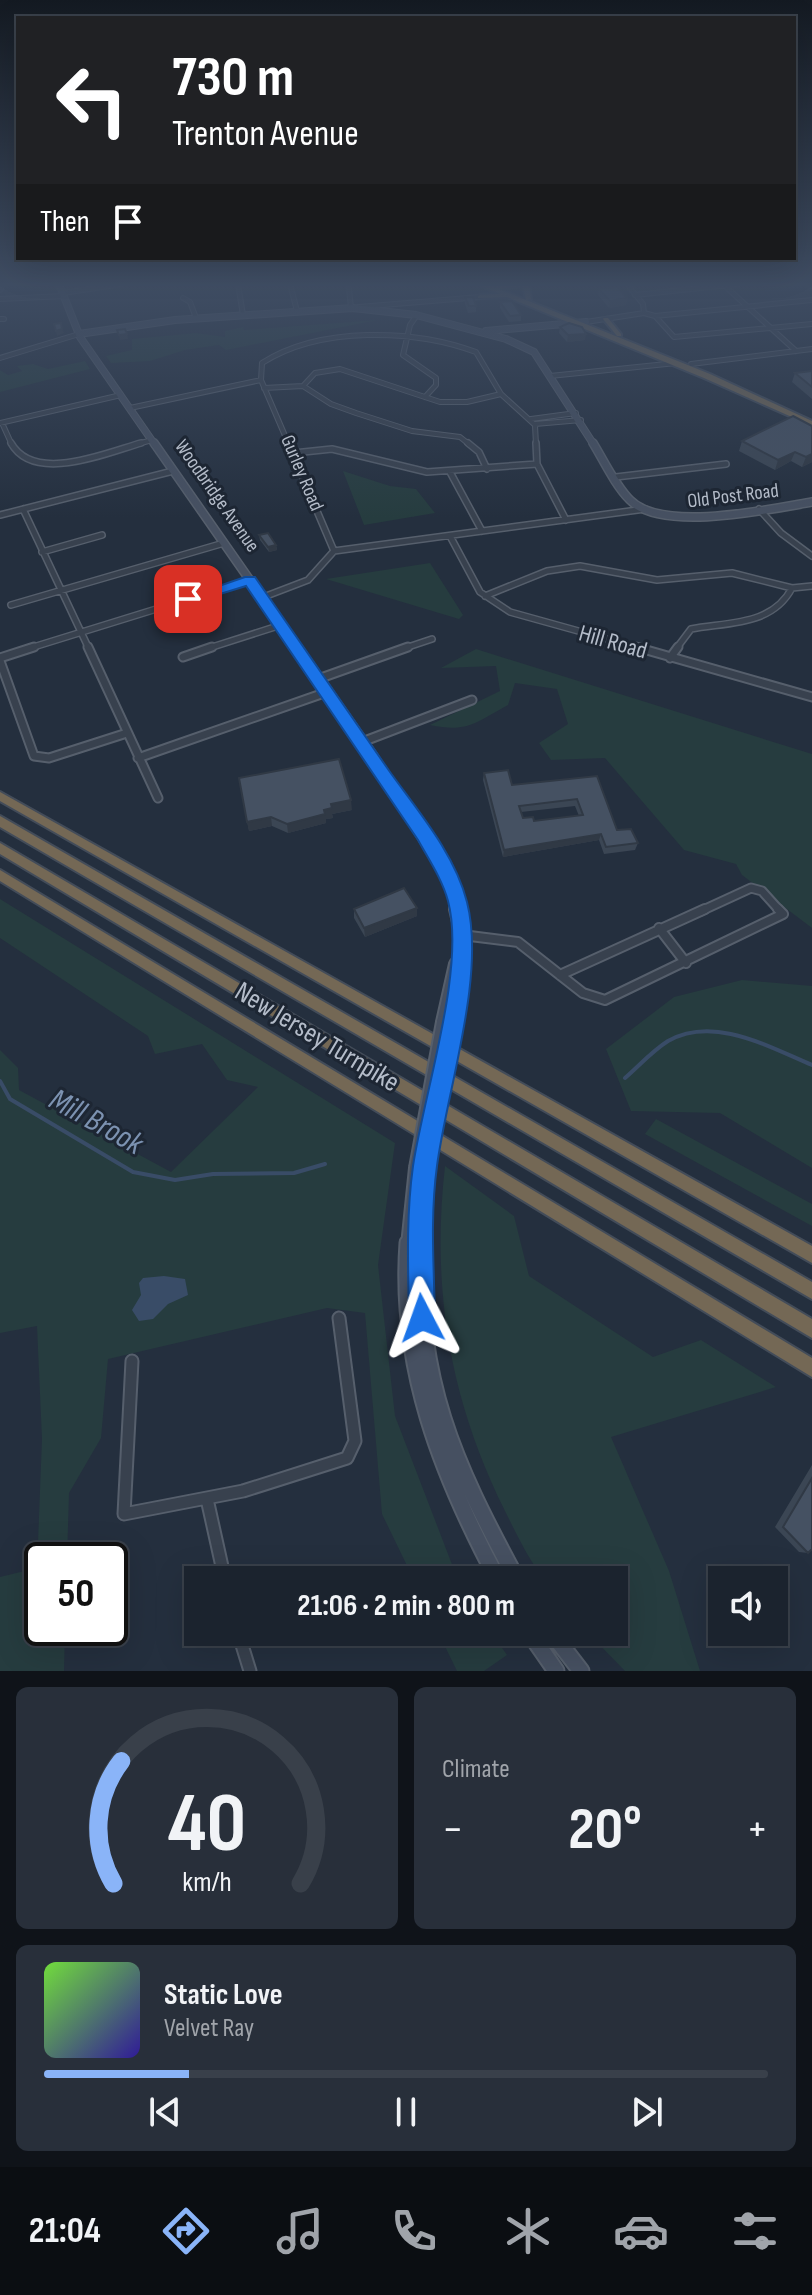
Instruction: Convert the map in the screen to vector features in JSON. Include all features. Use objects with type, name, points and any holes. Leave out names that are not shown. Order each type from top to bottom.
[{"type":"highway","points":[[686,362],[812,417]]},
{"type":"highway","points":[[676,363],[812,424]]},
{"type":"highway","name":"New Jersey Turnpike","points":[[0,796],[812,1255]]},
{"type":"highway","name":"New Jersey Turnpike","points":[[0,821],[812,1291]]},
{"type":"highway","name":"New Jersey Turnpike","points":[[0,848],[812,1329]]},
{"type":"highway","name":"New Jersey Turnpike","points":[[0,875],[812,1368]]},
{"type":"main road","name":"Woodbridge Avenue","points":[[98,362],[362,742],[450,880],[458,903],[462,935],[407,1245],[407,1321],[419,1392],[438,1456],[491,1566]]},
{"type":"main road","points":[[541,362],[631,502],[645,509]]},
{"type":"main road","name":"Old Post Road","points":[[645,509],[679,518],[812,502]]},
{"type":"main road","name":"Woodbridge Avenue","points":[[420,1167],[418,1270],[424,1342],[447,1436],[510,1566]]},
{"type":"main road","points":[[539,1646],[556,1671]]},
{"type":"main road","points":[[562,1646],[581,1671]]},
{"type":"street","points":[[130,408],[261,380],[264,362]]},
{"type":"street","points":[[415,362],[429,370],[437,380],[425,397]]},
{"type":"street","points":[[482,362],[501,394],[533,422],[537,464],[566,520]]},
{"type":"street","points":[[691,364],[707,362]]},
{"type":"street","points":[[550,376],[676,363]]},
{"type":"street","points":[[303,386],[315,373],[340,369],[452,403],[501,394]]},
{"type":"street","name":"Gurley Road","points":[[261,380],[334,551]]},
{"type":"street","points":[[264,388],[303,386],[331,404],[384,422],[412,431],[460,437],[479,452],[487,469]]},
{"type":"street","points":[[121,395],[1,423],[19,455],[37,464],[65,461],[152,440]]},
{"type":"street","points":[[533,422],[578,417]]},
{"type":"street","points":[[294,453],[332,449],[404,469],[450,472],[537,464]]},
{"type":"street","points":[[616,477],[726,464]]},
{"type":"street","points":[[0,515],[173,471]]},
{"type":"street","points":[[450,472],[457,491],[475,513],[482,531]]},
{"type":"street","points":[[23,509],[158,798]]},
{"type":"street","points":[[261,598],[308,580],[334,551],[645,509]]},
{"type":"street","points":[[759,509],[781,533],[812,556]]},
{"type":"street","points":[[42,552],[102,535]]},
{"type":"street","name":"Hill Road","points":[[450,536],[469,576],[485,596],[510,612],[812,697]]},
{"type":"street","points":[[11,605],[224,543]]},
{"type":"street","points":[[485,596],[547,571],[580,566],[657,580],[744,574],[792,588],[812,586]]},
{"type":"street","points":[[127,733],[49,758],[34,756],[0,659],[250,580]]},
{"type":"street","points":[[670,658],[691,629],[776,613],[788,602],[792,588]]},
{"type":"street","points":[[183,657],[281,625]]},
{"type":"street","points":[[318,679],[432,639]]},
{"type":"street","points":[[138,758],[327,692]]},
{"type":"street","points":[[362,742],[472,700]]},
{"type":"street","points":[[462,935],[517,941],[560,975],[592,998],[605,1000],[783,914],[762,891],[751,888],[560,975]]},
{"type":"street","points":[[659,928],[686,963]]},
{"type":"street","points":[[132,1361],[122,1500],[124,1514],[207,1499],[347,1458],[355,1441],[339,1318]]},
{"type":"street","points":[[207,1499],[222,1566]]},
{"type":"street","points":[[242,1646],[250,1671]]},
{"type":"green space","points":[[86,362],[90,369],[0,392],[0,370],[8,375],[22,371],[17,366],[33,364],[48,369]]},
{"type":"green space","points":[[343,471],[390,486],[416,489],[435,513],[364,525]]},
{"type":"green space","points":[[430,563],[463,615],[459,619],[326,579]]},
{"type":"green space","points":[[476,649],[812,754],[812,928],[742,875],[736,864],[684,850],[605,758],[551,760],[539,743],[568,724],[557,689],[515,683],[508,705],[479,721],[453,728],[430,725],[500,691],[496,666],[441,668]]},
{"type":"green space","points":[[0,899],[395,1143],[378,1265],[395,1416],[453,1566],[407,1566],[382,1514],[365,1313],[327,1308],[108,1359],[101,1438],[69,1493],[68,1542],[38,1542],[42,1439],[37,1326],[0,1333],[0,1050],[18,1068],[19,1090],[171,1172],[258,1087],[227,1080],[202,1044],[155,1054],[148,1036],[0,938]]},
{"type":"green space","points":[[742,980],[812,986],[812,1168],[720,1113],[631,1111],[606,1049],[674,997]]},
{"type":"green space","points":[[656,1119],[812,1204],[812,1226],[645,1134]]},
{"type":"green space","points":[[445,1166],[514,1216],[529,1276],[653,1357],[701,1340],[776,1387],[611,1437],[669,1571],[700,1671],[625,1671],[601,1646],[628,1646],[628,1566],[535,1566],[528,1555],[486,1469],[458,1386],[443,1300],[441,1212]]},
{"type":"green space","points":[[24,1571],[24,1646],[65,1646],[64,1671],[0,1671],[0,1577]]},
{"type":"green space","points":[[445,1646],[501,1646],[507,1655],[484,1671],[457,1671]]},
{"type":"water","points":[[164,1276],[185,1279],[188,1295],[168,1304],[153,1319],[139,1321],[132,1310],[141,1295],[139,1283],[143,1278]]},
{"type":"building","points":[[812,371],[812,387],[795,373]]},
{"type":"building","points":[[793,416],[812,426],[812,454],[806,457],[795,452],[778,460],[742,441]]},
{"type":"building","points":[[268,533],[276,545],[268,547],[259,535]]},
{"type":"building","points":[[339,759],[351,800],[331,804],[332,808],[324,810],[325,814],[287,824],[271,817],[247,822],[239,778]]},
{"type":"building","points":[[508,770],[512,785],[597,776],[617,830],[631,829],[638,843],[606,847],[601,834],[504,850],[484,773]],"holes":[[[577,799],[583,815],[534,821],[533,817],[523,818],[519,806]]]},
{"type":"building","points":[[404,888],[417,908],[364,928],[354,909]]},
{"type":"building","points":[[812,1478],[812,1549],[808,1553],[783,1527]]},
{"type":"waterway","name":"Mill Brook","points":[[625,1078],[668,1041],[704,1031],[741,1036],[812,1065]]},
{"type":"waterway","name":"Mill Brook","points":[[0,1081],[10,1099],[133,1172],[175,1180],[213,1174],[294,1173],[325,1164]]},
{"type":"route","points":[[188,599],[250,580],[425,835],[450,880],[458,903],[462,935],[460,978],[425,1167],[420,1221],[418,1270],[422,1318]]}]
